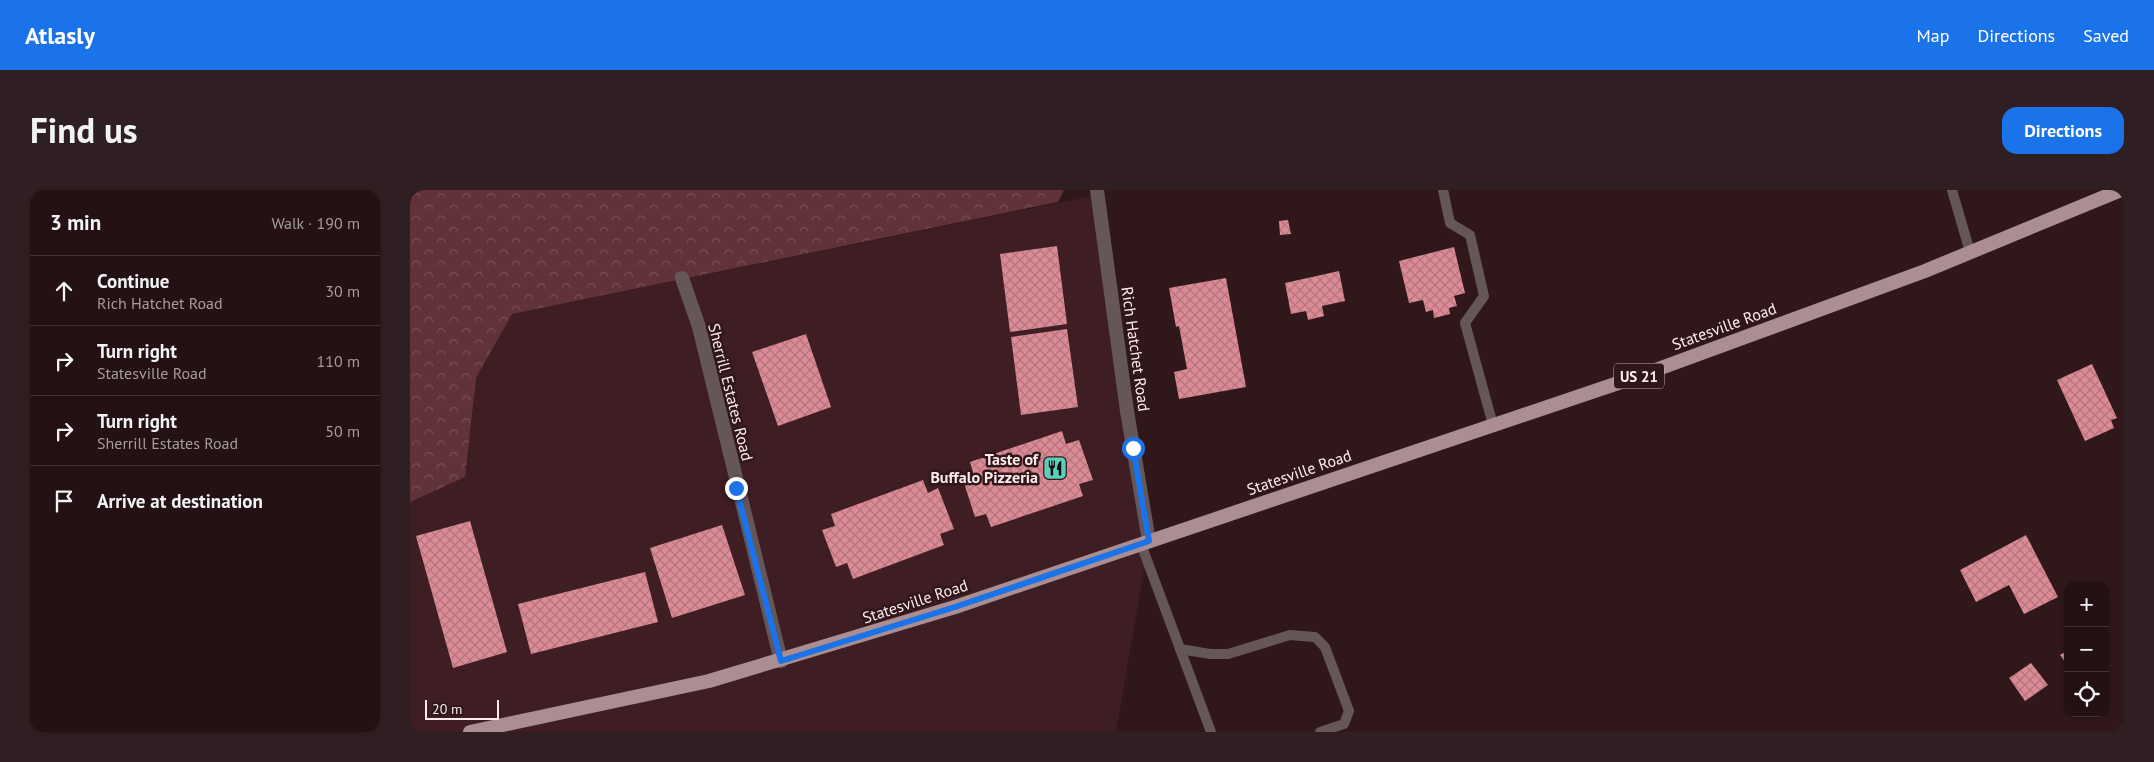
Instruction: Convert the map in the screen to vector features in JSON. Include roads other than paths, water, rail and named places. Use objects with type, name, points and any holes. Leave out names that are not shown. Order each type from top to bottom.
[{"type":"main road","name":"Statesville Road","points":[[470,732],[709,681],[781,661],[955,607],[1639,376],[1925,271],[2121,190]]},
{"type":"street","name":"Rich Hatchet Road","points":[[1097,190],[1145,543]]},
{"type":"street","name":"Sherrill Estates Road","points":[[682,278],[698,327],[781,661]]},
{"type":"lane","points":[[1443,190],[1450,223],[1470,236],[1484,296],[1464,323],[1494,425]]},
{"type":"lane","points":[[1952,190],[1970,252]]},
{"type":"lane","points":[[1145,543],[1180,649],[1211,732]]},
{"type":"lane","points":[[1180,649],[1210,654],[1228,654],[1290,635],[1315,637],[1325,647],[1349,711],[1344,724],[1320,732]]},
{"type":"place","name":"Taste of Buffalo Pizzeria","points":[[1055,468]]}]
